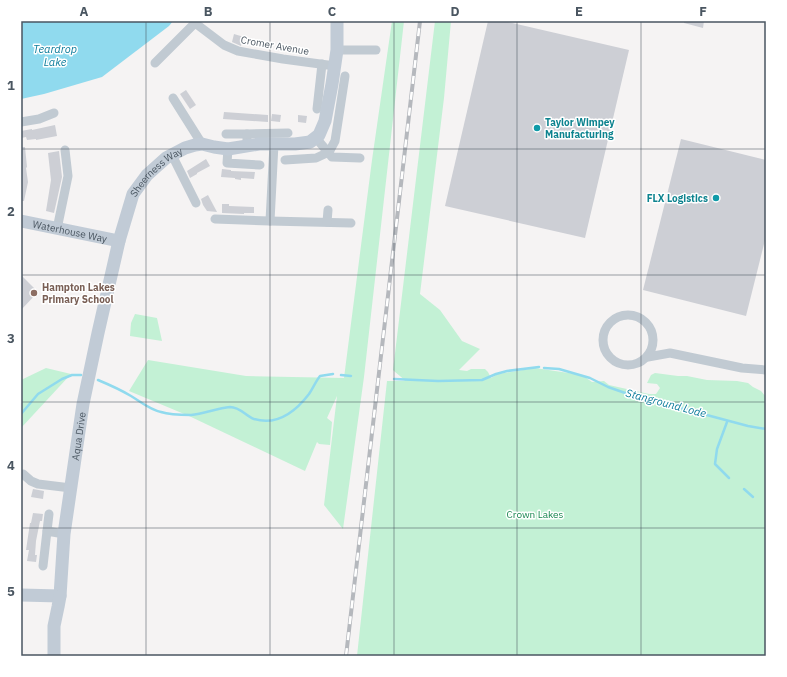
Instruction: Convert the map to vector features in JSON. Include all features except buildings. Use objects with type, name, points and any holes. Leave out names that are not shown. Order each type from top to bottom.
[{"type":"street","points":[[317,109],[328,65],[337,50],[337,21]]},
{"type":"street","name":"Cromer Avenue","points":[[155,62],[196,22],[224,45],[238,51],[328,65]]},
{"type":"street","points":[[337,50],[376,50]]},
{"type":"street","points":[[328,65],[332,84],[325,121],[319,135],[316,138],[332,157],[360,158]]},
{"type":"street","points":[[285,160],[316,158],[329,152],[335,141],[345,76]]},
{"type":"street","points":[[173,98],[202,144]]},
{"type":"street","points":[[21,122],[39,119],[54,113]]},
{"type":"street","name":"Sheerness Way","points":[[120,241],[133,194],[147,175],[166,158],[195,144],[228,149],[247,140],[288,132]]},
{"type":"street","name":"Sheerness Way","points":[[226,134],[259,144],[295,144],[310,142],[316,138]]},
{"type":"street","points":[[270,221],[274,144]]},
{"type":"street","points":[[227,163],[228,149]]},
{"type":"street","points":[[57,229],[68,176],[64,150]]},
{"type":"street","points":[[172,155],[196,202]]},
{"type":"street","points":[[217,163],[260,165]]},
{"type":"street","points":[[327,222],[328,210]]},
{"type":"street","points":[[215,219],[351,223]]},
{"type":"street","name":"Waterhouse Way","points":[[21,221],[120,241]]},
{"type":"street","name":"Aqua Drive","points":[[54,656],[54,626],[60,596],[64,534],[83,404],[120,241]]},
{"type":"street","points":[[648,357],[652,349],[654,339],[650,327],[641,318],[629,314],[616,317],[607,326],[602,338],[605,350],[612,361],[624,366],[637,364],[648,357],[670,353],[742,368],[766,370]]},
{"type":"street","points":[[654,339],[670,353]]},
{"type":"street","points":[[23,474],[38,484],[71,488]]},
{"type":"street","points":[[43,566],[49,514]]},
{"type":"street","points":[[47,531],[64,534]]},
{"type":"street","points":[[21,595],[60,596]]},
{"type":"green space","points":[[392,21],[404,21],[364,377],[343,529],[324,505],[337,396],[327,418],[332,422],[330,445],[319,444],[317,442],[305,471],[189,416],[129,391],[148,360],[246,376],[344,378],[372,160]]},
{"type":"green space","name":"Crown Lakes","points":[[435,21],[451,21],[444,98],[420,294],[440,310],[462,341],[480,349],[459,370],[467,371],[471,369],[485,369],[491,378],[498,374],[535,368],[582,375],[592,382],[604,381],[609,385],[649,394],[656,394],[660,388],[657,384],[647,383],[651,375],[655,373],[687,376],[707,380],[737,381],[748,383],[761,391],[766,397],[766,656],[357,656],[387,381],[405,381],[393,370]]},
{"type":"green space","points":[[135,314],[157,318],[162,341],[130,336],[131,323]]},
{"type":"green space","points":[[46,368],[71,374],[21,428],[21,380]]},
{"type":"water","name":"Teardrop Lake","points":[[21,21],[173,21],[169,26],[102,77],[44,94],[21,99]]},
{"type":"waterway","name":"Stanground Lode","points":[[394,379],[438,381],[482,380],[507,371],[539,367]]},
{"type":"waterway","name":"Stanground Lode","points":[[544,368],[559,369],[590,378],[608,387],[628,394],[748,426],[766,429]]},
{"type":"waterway","name":"Stanground Lode","points":[[98,380],[131,396],[149,408],[164,413],[191,415],[234,407],[251,418],[262,421],[278,419],[285,416],[304,400],[320,376],[333,374]]},
{"type":"waterway","name":"Stanground Lode","points":[[21,414],[38,394],[62,379],[72,375],[81,375]]},
{"type":"waterway","points":[[341,375],[351,376]]},
{"type":"waterway","points":[[727,422],[717,449],[715,464],[729,478]]},
{"type":"waterway","points":[[744,489],[753,497]]},
{"type":"railway","points":[[346,656],[420,21]]},
{"type":"place","name":"Taylor Wimpey Manufacturing","points":[[537,128]]},
{"type":"place","name":"FLX Logistics","points":[[716,198]]},
{"type":"place","name":"Hampton Lakes Primary School","points":[[34,293]]}]
